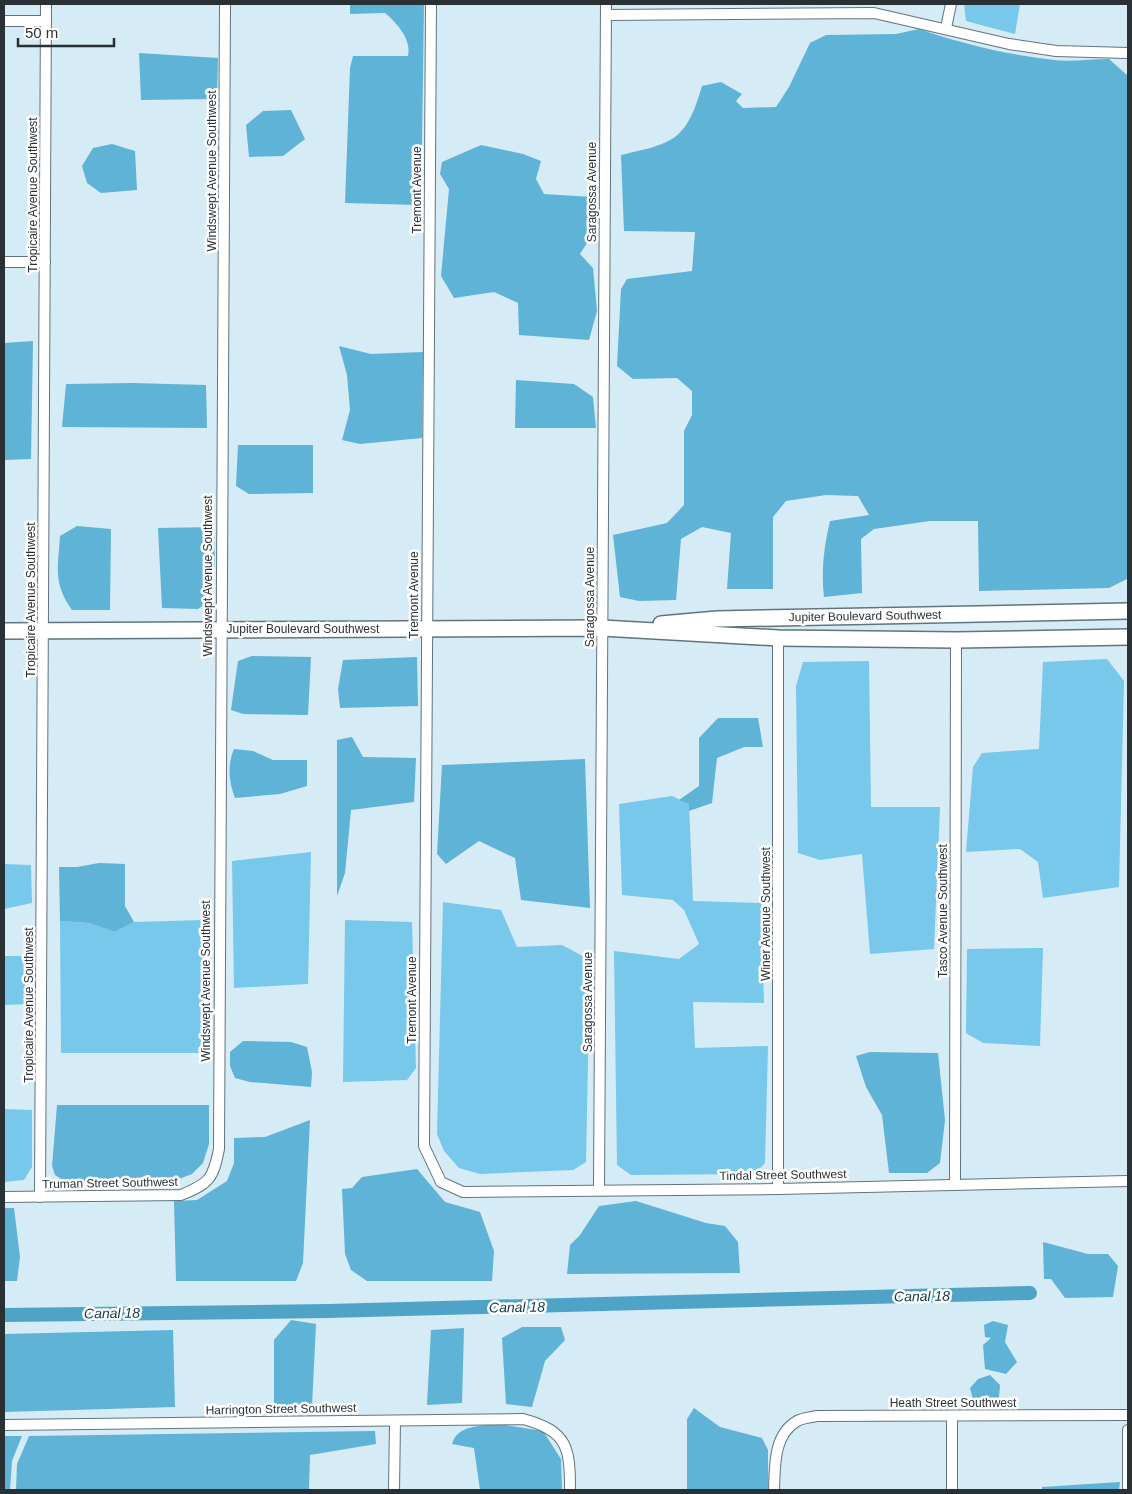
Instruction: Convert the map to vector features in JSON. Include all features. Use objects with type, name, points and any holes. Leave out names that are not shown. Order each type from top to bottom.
[{"type":"street","name":"Tropicaire Avenue Southwest","points":[[40,1197],[46,4]]},
{"type":"street","name":"Windswept Avenue Southwest","points":[[219,1149],[220,629],[226,4]]},
{"type":"street","name":"Tremont Avenue","points":[[431,4],[424,1146],[441,1182]]},
{"type":"street","name":"Saragossa Avenue","points":[[599,1190],[606,4]]},
{"type":"street","points":[[946,28],[951,4]]},
{"type":"street","points":[[606,15],[874,13],[1010,44],[1056,51],[1128,53]]},
{"type":"street","points":[[4,21],[46,21]]},
{"type":"street","points":[[4,262],[45,262]]},
{"type":"street","name":"Jupiter Boulevard Southwest","points":[[602,628],[717,619],[1128,611]]},
{"type":"street","name":"Jupiter Boulevard Southwest","points":[[4,631],[602,628],[778,638],[956,640],[1128,637]]},
{"type":"street","name":"Winer Avenue Southwest","points":[[778,638],[778,1189]]},
{"type":"street","name":"Tasco Avenue Southwest","points":[[955,1184],[956,640]]},
{"type":"street","name":"Truman Street Southwest","points":[[4,1197],[181,1195],[201,1187],[214,1173],[219,1149]]},
{"type":"street","name":"Tindal Street Southwest","points":[[441,1182],[463,1192],[778,1189],[1128,1181]]},
{"type":"street","name":"Heath Street Southwest","points":[[774,1490],[778,1446],[784,1435],[797,1421],[817,1416],[1128,1415]]},
{"type":"street","points":[[952,1416],[952,1490]]},
{"type":"street","name":"Harrington Street Southwest","points":[[4,1425],[523,1419],[545,1425],[565,1444],[570,1461],[570,1490]]},
{"type":"street","points":[[394,1490],[395,1421]]},
{"type":"street","points":[[1128,1430],[1128,1490]]},
{"type":"shaded area","points":[[350,4],[424,4],[422,144],[417,205],[345,203],[350,68],[353,56],[408,56],[409,50],[406,38],[385,13],[350,14]]},
{"type":"shaded area","points":[[964,4],[1020,4],[1015,34],[966,21]]},
{"type":"shaded area","points":[[919,29],[969,44],[1037,58],[1061,61],[1109,59],[1127,75],[1127,579],[1109,588],[979,591],[978,521],[930,521],[874,529],[861,539],[862,593],[824,597],[824,559],[830,521],[869,515],[858,496],[826,495],[786,501],[773,517],[773,589],[727,589],[731,533],[702,527],[681,539],[676,600],[639,601],[620,597],[613,535],[667,523],[684,505],[684,431],[692,415],[692,391],[677,378],[633,379],[617,366],[621,289],[627,279],[692,271],[695,232],[624,231],[621,155],[654,147],[675,137],[690,118],[702,86],[721,82],[742,94],[736,101],[743,108],[776,107],[789,87],[810,43],[826,35],[896,34]]},
{"type":"shaded area","points":[[139,53],[218,58],[217,99],[141,100]]},
{"type":"shaded area","points":[[291,110],[305,139],[283,156],[249,157],[246,125],[263,111]]},
{"type":"shaded area","points":[[112,144],[135,151],[137,190],[101,193],[87,183],[82,166],[93,148]]},
{"type":"shaded area","points":[[481,145],[523,154],[541,161],[536,179],[544,194],[592,197],[592,235],[580,254],[593,268],[597,311],[589,340],[519,335],[518,303],[494,292],[454,298],[441,276],[449,189],[440,174],[442,162]]},
{"type":"shaded area","points":[[33,341],[31,459],[4,460],[4,343]]},
{"type":"shaded area","points":[[339,346],[371,354],[423,352],[422,438],[360,444],[342,440],[350,410],[347,375]]},
{"type":"shaded area","points":[[516,380],[574,384],[593,397],[596,428],[515,428]]},
{"type":"shaded area","points":[[66,384],[206,385],[207,428],[62,427]]},
{"type":"shaded area","points":[[238,445],[313,445],[313,493],[249,494],[236,486]]},
{"type":"shaded area","points":[[77,526],[111,529],[110,610],[72,610],[62,592],[58,575],[60,536]]},
{"type":"shaded area","points":[[214,527],[215,566],[208,579],[206,603],[198,609],[162,608],[158,528]]},
{"type":"shaded area","points":[[252,656],[311,657],[308,715],[243,714],[231,710],[238,661]]},
{"type":"shaded area","points":[[417,657],[418,706],[340,708],[338,689],[343,660]]},
{"type":"shaded area","points":[[1107,659],[1124,681],[1119,887],[1043,898],[1038,862],[1020,849],[966,852],[973,767],[982,753],[1039,749],[1043,662]]},
{"type":"shaded area","points":[[869,661],[871,807],[940,807],[934,949],[870,954],[862,854],[820,860],[798,853],[796,686],[803,662]]},
{"type":"shaded area","points":[[718,718],[758,718],[763,747],[744,747],[717,758],[712,803],[689,811],[689,804],[679,800],[699,786],[699,738]]},
{"type":"shaded area","points":[[352,737],[363,757],[416,758],[414,802],[351,810],[345,873],[337,896],[337,740]]},
{"type":"shaded area","points":[[234,749],[253,751],[273,760],[307,760],[307,786],[280,794],[235,798],[230,774],[230,761]]},
{"type":"shaded area","points":[[585,759],[590,908],[521,900],[515,858],[479,841],[446,864],[437,854],[442,765]]},
{"type":"shaded area","points":[[672,796],[689,804],[693,901],[761,903],[764,1003],[693,1002],[695,1048],[768,1046],[765,1163],[755,1174],[631,1175],[617,1165],[614,951],[679,959],[699,944],[684,910],[673,900],[622,895],[619,804]]},
{"type":"shaded area","points":[[311,852],[308,984],[234,988],[232,861]]},
{"type":"shaded area","points":[[99,863],[125,864],[125,906],[134,922],[115,932],[89,923],[60,921],[59,867],[77,867]]},
{"type":"shaded area","points":[[4,864],[31,865],[32,903],[4,909]]},
{"type":"shaded area","points":[[443,902],[501,910],[517,947],[562,945],[590,960],[586,1162],[573,1170],[480,1174],[459,1168],[444,1151],[437,1134]]},
{"type":"shaded area","points":[[203,920],[206,1053],[61,1053],[60,921],[89,923],[115,932],[134,922]]},
{"type":"shaded area","points":[[345,920],[412,922],[416,1068],[407,1080],[343,1082]]},
{"type":"shaded area","points":[[1043,948],[1040,1046],[983,1043],[966,1033],[967,949]]},
{"type":"shaded area","points":[[4,956],[29,956],[30,1004],[4,1005]]},
{"type":"shaded area","points":[[243,1041],[291,1042],[307,1047],[312,1072],[311,1087],[250,1082],[235,1078],[230,1066],[230,1052]]},
{"type":"shaded area","points":[[870,1052],[938,1053],[945,1120],[940,1163],[927,1173],[889,1173],[882,1115],[866,1087],[856,1056]]},
{"type":"shaded area","points":[[57,1105],[209,1105],[209,1144],[203,1163],[192,1174],[171,1182],[66,1182],[55,1175],[52,1166]]},
{"type":"shaded area","points":[[4,1109],[32,1110],[32,1167],[24,1180],[4,1182]]},
{"type":"shaded area","points":[[310,1120],[303,1263],[296,1281],[176,1281],[174,1201],[197,1200],[227,1181],[234,1163],[234,1138],[265,1137]]},
{"type":"shaded area","points":[[417,1169],[445,1202],[480,1212],[494,1251],[492,1281],[367,1281],[351,1270],[345,1254],[342,1189],[352,1188],[362,1177]]},
{"type":"shaded area","points":[[636,1201],[706,1223],[725,1226],[738,1242],[740,1273],[567,1274],[570,1245],[580,1235],[599,1206]]},
{"type":"shaded area","points":[[4,1208],[14,1208],[20,1257],[17,1281],[4,1281]]},
{"type":"shaded area","points":[[1043,1242],[1088,1254],[1108,1254],[1118,1266],[1113,1297],[1065,1298],[1051,1279],[1044,1279]]},
{"type":"shaded area","points":[[291,1320],[316,1324],[312,1406],[274,1410],[274,1340]]},
{"type":"shaded area","points":[[993,1321],[1008,1325],[1005,1342],[1017,1362],[1006,1374],[985,1369],[983,1345],[991,1338],[985,1337],[984,1325]]},
{"type":"shaded area","points":[[522,1327],[561,1327],[565,1340],[545,1361],[532,1407],[506,1404],[502,1338]]},
{"type":"shaded area","points":[[464,1328],[462,1403],[427,1405],[431,1330]]},
{"type":"shaded area","points":[[173,1330],[175,1407],[4,1412],[4,1334]]},
{"type":"shaded area","points":[[990,1375],[1000,1385],[999,1397],[995,1402],[974,1403],[970,1388],[978,1379]]},
{"type":"shaded area","points":[[694,1408],[720,1427],[762,1438],[768,1450],[768,1490],[687,1490],[687,1419]]},
{"type":"shaded area","points":[[498,1424],[543,1431],[561,1459],[562,1490],[480,1490],[474,1448],[452,1444],[459,1433],[464,1430],[477,1426]]},
{"type":"shaded area","points":[[375,1431],[376,1444],[310,1455],[309,1490],[16,1490],[17,1464],[29,1436]]},
{"type":"shaded area","points":[[4,1436],[22,1436],[12,1461],[10,1490],[4,1490]]},
{"type":"shaded area","points":[[1120,1482],[1119,1490],[1042,1490],[1042,1487]]},
{"type":"waterway","name":"Canal 18","points":[[4,1315],[328,1311],[1030,1293]]}]
